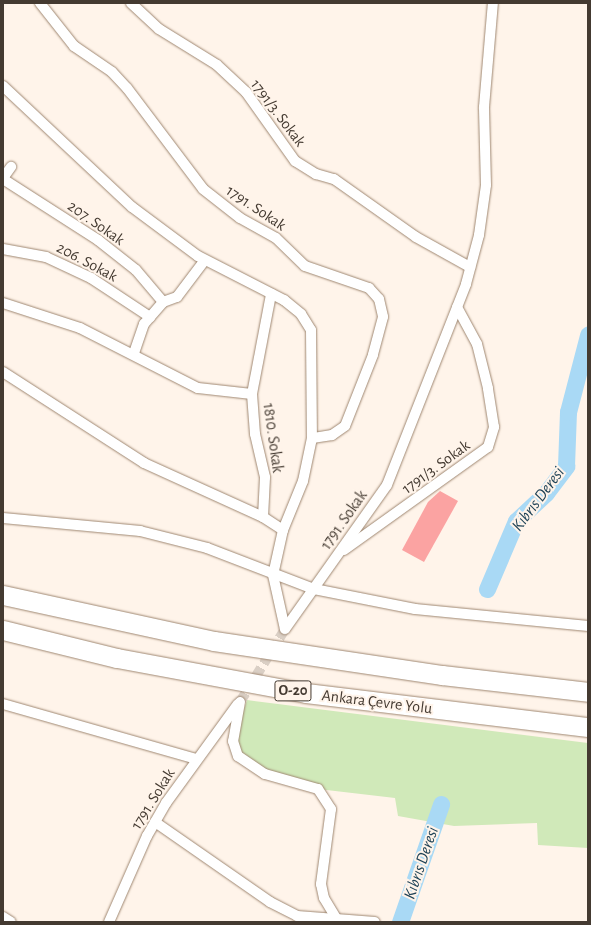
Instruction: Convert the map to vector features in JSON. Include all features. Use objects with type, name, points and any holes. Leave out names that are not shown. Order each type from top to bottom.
[{"type":"highway","name":"O-20","points":[[3,596],[222,642],[442,675],[588,692]]},
{"type":"highway","name":"Ankara Çevre Yolu","points":[[3,630],[117,658],[306,693],[588,727]]},
{"type":"street","name":"1791. Sokak","points":[[40,3],[74,46],[112,72],[127,88],[203,189],[240,218],[276,238],[305,266],[333,278],[369,288],[383,306],[381,325],[345,426],[332,435],[312,438]]},
{"type":"street","name":"1791/3. Sokak","points":[[131,3],[159,29],[217,65],[246,92],[295,161],[316,174],[334,179],[416,237],[470,267]]},
{"type":"street","name":"1791. Sokak","points":[[273,575],[285,629],[387,485],[457,307],[479,235],[486,185],[484,107],[493,3]]},
{"type":"street","points":[[3,86],[132,206],[205,260],[271,294],[301,314],[311,330],[312,438],[302,481],[283,530],[273,575]]},
{"type":"street","points":[[3,178],[11,167]]},
{"type":"street","name":"207. Sokak","points":[[3,178],[98,240],[136,270],[163,302]]},
{"type":"street","name":"206. Sokak","points":[[3,249],[46,257],[90,278],[150,317]]},
{"type":"street","points":[[134,353],[144,324],[163,302],[176,297],[205,260]]},
{"type":"street","name":"1810. Sokak","points":[[263,517],[265,477],[255,434],[252,394],[271,294]]},
{"type":"street","points":[[3,303],[80,328],[134,353],[198,388],[252,394]]},
{"type":"street","name":"1791/3. Sokak","points":[[339,554],[488,446],[494,427],[488,388],[477,344],[457,307]]},
{"type":"street","points":[[3,372],[144,463],[263,517],[283,530]]},
{"type":"street","points":[[3,518],[140,531],[208,548],[273,575],[314,589],[415,610],[588,626]]},
{"type":"street","name":"1791. Sokak","points":[[109,922],[155,822],[196,759],[240,702],[233,741],[238,756],[265,774],[318,789],[331,809],[321,884],[324,898],[337,920]]},
{"type":"street","points":[[3,704],[196,759]]},
{"type":"street","points":[[155,822],[294,919],[375,922]]},
{"type":"street","points":[[3,917],[11,922]]},
{"type":"green space","points":[[247,700],[588,743],[588,848],[538,845],[537,823],[454,826],[398,816],[395,798],[318,789],[247,765],[233,741]]},
{"type":"building","points":[[440,491],[458,501],[424,562],[402,550],[428,502]]},
{"type":"waterway","name":"Kıbrıs Deresi","points":[[487,589],[516,521],[546,493],[566,466],[568,412],[588,335]]},
{"type":"waterway","name":"Kıbrıs Deresi","points":[[400,922],[441,804]]},
{"type":"tunnel","points":[[240,702],[285,629]]}]
